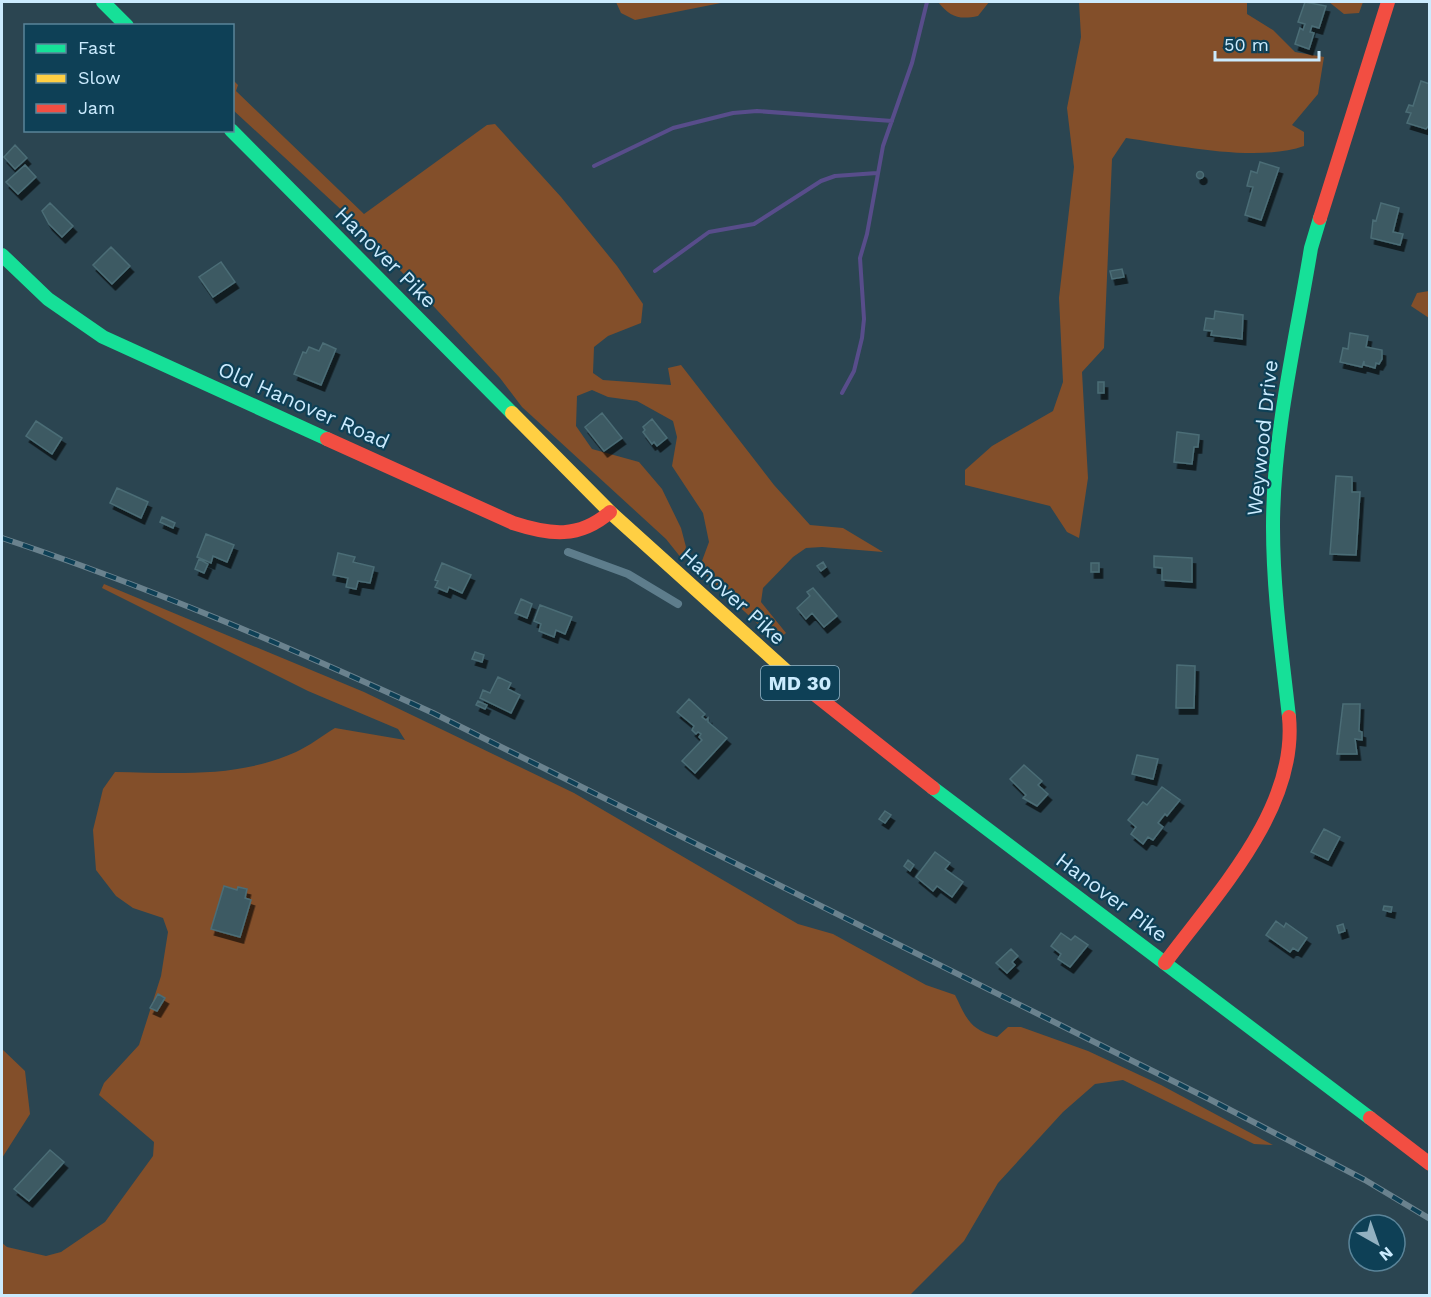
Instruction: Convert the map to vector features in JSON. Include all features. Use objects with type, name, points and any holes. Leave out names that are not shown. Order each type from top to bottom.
[{"type":"main road","points":[[103,2],[125,24]]},
{"type":"main road","name":"Weywood Drive","points":[[1165,963],[1265,826],[1285,774],[1290,729],[1276,597],[1273,527],[1277,451],[1311,248],[1388,2]]},
{"type":"main road","name":"Hanover Pike","points":[[233,132],[610,512],[740,631],[812,692],[944,797],[1430,1164]]},
{"type":"main road","name":"Old Hanover Road","points":[[2,255],[48,299],[103,337],[513,523],[544,532],[563,531],[591,527],[610,512]]},
{"type":"lane","points":[[568,552],[628,574],[678,604]]},
{"type":"shaded area","points":[[616,2],[726,2],[635,20],[621,13]]},
{"type":"shaded area","points":[[938,2],[989,2],[978,16],[965,18],[951,14]]},
{"type":"shaded area","points":[[1079,2],[1247,2],[1247,14],[1273,30],[1295,52],[1324,57],[1318,94],[1292,125],[1304,132],[1304,146],[1285,151],[1240,153],[1126,138],[1112,159],[1104,348],[1082,372],[1088,478],[1079,538],[1067,532],[1050,506],[965,485],[965,470],[992,446],[1053,411],[1063,382],[1059,298],[1074,167],[1067,108],[1081,37]]},
{"type":"shaded area","points":[[1329,2],[1363,2],[1359,13],[1344,14]]},
{"type":"shaded area","points":[[234,81],[238,85],[236,91],[364,214],[487,125],[495,124],[561,197],[617,266],[643,304],[641,323],[608,336],[594,347],[593,373],[603,380],[671,385],[668,368],[681,365],[774,485],[810,525],[843,528],[883,552],[822,547],[806,548],[793,557],[763,588],[761,602],[786,633],[776,641],[699,569],[709,542],[703,513],[672,466],[677,437],[673,421],[637,401],[608,397],[592,390],[577,396],[576,426],[592,449],[639,462],[662,489],[681,528],[686,547],[682,559],[666,539],[522,407],[500,378],[361,228],[234,111]]},
{"type":"shaded area","points":[[1430,291],[1429,318],[1411,306],[1417,293]]},
{"type":"shaded area","points":[[104,584],[364,692],[574,793],[798,924],[833,934],[926,985],[955,995],[970,1022],[988,1034],[997,1037],[1008,1027],[1021,1027],[1088,1051],[1161,1085],[1273,1145],[1254,1144],[1123,1080],[1095,1084],[1063,1112],[998,1183],[964,1241],[910,1295],[2,1295],[2,1243],[7,1247],[46,1256],[61,1252],[105,1222],[153,1156],[154,1142],[99,1095],[104,1083],[139,1045],[161,976],[168,932],[163,918],[133,908],[116,896],[96,870],[93,830],[103,789],[115,772],[207,772],[252,766],[296,752],[335,728],[405,740],[398,729],[308,691],[102,588]]},
{"type":"shaded area","points":[[2,1049],[25,1071],[30,1114],[2,1158]]},
{"type":"building","points":[[1305,2],[1326,6],[1319,28],[1312,26],[1310,32],[1314,33],[1309,49],[1295,44],[1300,28],[1303,30],[1305,24],[1298,22]]},
{"type":"building","points":[[1421,81],[1430,84],[1430,124],[1426,129],[1407,123],[1411,113],[1406,112],[1409,105],[1413,106]]},
{"type":"building","points":[[15,145],[27,158],[15,169],[4,157]]},
{"type":"building","points":[[1260,162],[1279,168],[1261,220],[1245,215],[1253,187],[1247,186],[1251,171],[1257,173]]},
{"type":"building","points":[[25,165],[36,177],[18,194],[6,182]]},
{"type":"building","points":[[1200,171],[1204,175],[1200,179],[1196,175]]},
{"type":"building","points":[[50,203],[73,226],[62,237],[49,224],[42,211]]},
{"type":"building","points":[[1381,203],[1399,208],[1393,232],[1403,234],[1400,245],[1371,238],[1373,220],[1376,221]]},
{"type":"building","points":[[111,247],[130,266],[112,284],[93,265]]},
{"type":"building","points":[[221,262],[235,282],[213,297],[199,277]]},
{"type":"building","points":[[1122,269],[1124,277],[1112,279],[1110,271]]},
{"type":"building","points":[[1215,311],[1243,315],[1242,339],[1211,335],[1212,331],[1204,330],[1206,318],[1214,319]]},
{"type":"building","points":[[1350,333],[1368,336],[1366,347],[1382,350],[1382,359],[1379,364],[1376,363],[1375,368],[1364,365],[1364,361],[1362,367],[1340,362],[1343,348],[1348,349]]},
{"type":"building","points":[[323,343],[336,349],[321,385],[294,374],[303,352],[306,353],[309,347],[319,351]]},
{"type":"building","points":[[1098,382],[1104,382],[1104,393],[1098,393]]},
{"type":"building","points":[[602,413],[622,438],[604,451],[585,427]]},
{"type":"building","points":[[652,419],[667,438],[657,446],[654,442],[652,444],[643,432],[645,430],[643,427]]},
{"type":"building","points":[[36,421],[62,438],[52,454],[26,436]]},
{"type":"building","points":[[1177,432],[1199,435],[1198,447],[1194,447],[1192,464],[1174,462]]},
{"type":"building","points":[[1336,476],[1352,477],[1352,492],[1360,492],[1356,555],[1330,554]]},
{"type":"building","points":[[117,488],[148,502],[141,518],[110,503]]},
{"type":"building","points":[[162,517],[175,523],[173,528],[160,522]]},
{"type":"building","points":[[206,534],[234,545],[227,562],[213,556],[211,563],[197,557]]},
{"type":"building","points":[[338,553],[355,557],[353,562],[374,567],[370,583],[358,581],[356,589],[346,587],[348,578],[333,575]]},
{"type":"building","points":[[1154,556],[1192,558],[1192,582],[1162,580],[1162,568],[1154,567]]},
{"type":"building","points":[[199,559],[208,564],[204,573],[195,569]]},
{"type":"building","points":[[823,562],[826,567],[821,571],[817,566]]},
{"type":"building","points":[[442,563],[471,575],[462,593],[449,587],[447,592],[435,587],[438,581],[435,580]]},
{"type":"building","points":[[1091,563],[1099,563],[1099,572],[1091,572]]},
{"type":"building","points":[[813,588],[837,616],[824,627],[812,613],[806,619],[797,608],[810,596],[807,592]]},
{"type":"building","points":[[521,599],[532,604],[527,618],[515,613]]},
{"type":"building","points":[[540,605],[572,617],[565,634],[556,630],[554,637],[539,631],[541,624],[534,621]]},
{"type":"building","points":[[475,652],[484,655],[482,662],[472,659]]},
{"type":"building","points":[[1177,665],[1195,666],[1194,708],[1176,708]]},
{"type":"building","points":[[498,677],[511,683],[508,689],[520,695],[511,713],[480,698],[483,690],[490,693]]},
{"type":"building","points":[[689,699],[705,714],[702,717],[706,720],[708,718],[708,722],[727,738],[695,773],[682,761],[702,740],[699,737],[701,734],[698,732],[696,734],[692,730],[694,726],[677,712]]},
{"type":"building","points":[[478,701],[487,705],[485,709],[476,705]]},
{"type":"building","points":[[1343,704],[1360,704],[1359,731],[1362,732],[1362,740],[1355,739],[1357,754],[1337,754]]},
{"type":"building","points":[[1137,755],[1158,759],[1153,779],[1132,774]]},
{"type":"building","points":[[1024,765],[1042,781],[1038,785],[1048,794],[1037,806],[1023,798],[1026,795],[1010,779]]},
{"type":"building","points":[[1162,787],[1180,800],[1158,823],[1163,827],[1153,840],[1148,837],[1143,844],[1131,834],[1136,827],[1128,820],[1143,802],[1147,805]]},
{"type":"building","points":[[885,811],[891,815],[885,823],[879,819]]},
{"type":"building","points":[[1324,829],[1340,837],[1328,860],[1311,852]]},
{"type":"building","points":[[935,852],[950,863],[945,869],[963,882],[952,897],[937,886],[933,891],[916,877]]},
{"type":"building","points":[[908,860],[914,865],[910,871],[904,866]]},
{"type":"building","points":[[224,886],[237,890],[238,887],[247,889],[245,898],[251,900],[240,937],[211,929]]},
{"type":"building","points":[[1384,906],[1392,907],[1391,912],[1383,910]]},
{"type":"building","points":[[1276,921],[1284,927],[1286,923],[1307,938],[1298,951],[1293,948],[1290,952],[1266,935]]},
{"type":"building","points":[[1343,924],[1345,931],[1339,933],[1337,926]]},
{"type":"building","points":[[1061,933],[1071,940],[1075,936],[1088,945],[1070,967],[1058,959],[1061,954],[1051,946]]},
{"type":"building","points":[[1011,949],[1018,956],[1012,962],[1015,965],[1007,973],[996,963]]},
{"type":"building","points":[[158,994],[165,998],[157,1011],[150,1008]]},
{"type":"building","points":[[50,1150],[64,1162],[29,1201],[14,1189]]},
{"type":"waterway","points":[[842,393],[854,371],[862,338],[864,319],[860,258],[867,234],[883,146],[912,63],[927,2]]},
{"type":"waterway","points":[[594,166],[673,128],[733,113],[757,111],[892,121]]},
{"type":"waterway","points":[[655,271],[709,232],[754,224],[821,181],[835,176],[877,173]]},
{"type":"railway","points":[[2,538],[166,598],[327,665],[433,713],[1209,1099],[1365,1180],[1430,1219]]},
{"type":"traffic: fast","points":[[103,2],[125,24]]},
{"type":"traffic: fast","points":[[233,132],[512,413]]},
{"type":"traffic: fast","points":[[1289,717],[1278,622],[1273,527],[1274,492],[1286,387],[1311,248],[1320,218]]},
{"type":"traffic: fast","points":[[2,255],[48,299],[103,337],[327,439]]},
{"type":"traffic: fast","points":[[933,788],[1370,1118]]},
{"type":"traffic: slow","points":[[512,413],[610,512],[794,678]]},
{"type":"traffic: jam","points":[[1320,218],[1388,2]]},
{"type":"traffic: jam","points":[[327,439],[513,523],[527,527],[552,532],[575,531],[587,527],[610,512]]},
{"type":"traffic: jam","points":[[794,678],[933,788]]},
{"type":"traffic: jam","points":[[1165,963],[1229,879],[1267,817],[1281,785],[1288,751],[1289,717]]},
{"type":"traffic: jam","points":[[1370,1118],[1430,1164]]}]
